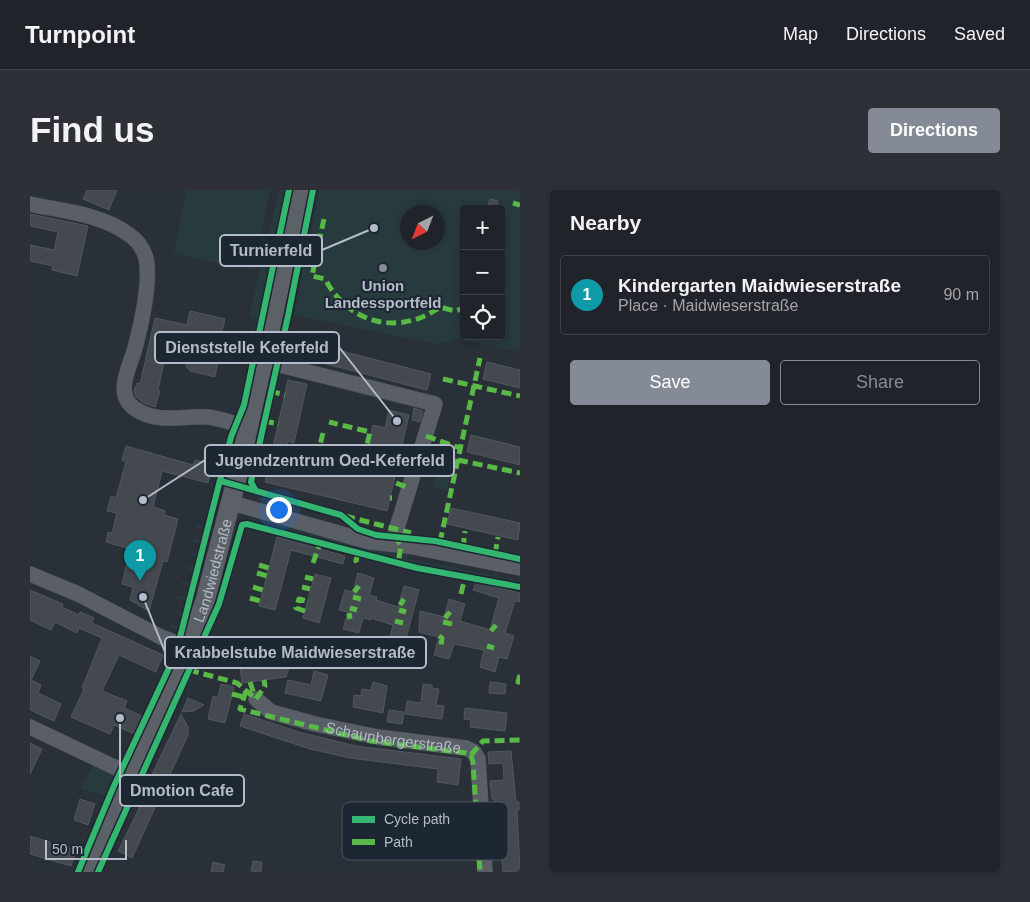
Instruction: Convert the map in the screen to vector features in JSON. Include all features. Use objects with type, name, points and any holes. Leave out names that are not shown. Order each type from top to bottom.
[{"type":"main road","name":"Landwiedstraße","points":[[90,872],[188,646],[208,592],[232,503],[301,190]]},
{"type":"street","points":[[30,204],[97,219],[110,224],[128,233],[144,252],[147,267],[145,289],[137,342],[125,382],[126,396],[133,407],[144,414],[169,419],[209,417],[249,428]]},
{"type":"street","points":[[264,361],[436,404],[392,544]]},
{"type":"street","points":[[232,503],[370,542],[392,544],[520,568]]},
{"type":"street","points":[[30,574],[78,594],[161,637],[188,646]]},
{"type":"street","name":"Schaunbergerstraße","points":[[256,699],[271,712],[315,724],[378,738],[466,748],[474,752],[478,759],[481,802]]},
{"type":"street","points":[[30,727],[131,775]]},
{"type":"green space","points":[[186,190],[270,190],[254,270],[174,254]]},
{"type":"green space","points":[[279,190],[286,190],[259,319],[249,316]]},
{"type":"green space","name":"Union Landessportfeld","points":[[319,190],[520,190],[520,352],[465,340],[505,340],[505,205],[460,205],[460,339],[435,344],[294,315]]},
{"type":"green space","points":[[443,448],[457,452],[447,491],[433,487]]},
{"type":"green space","points":[[258,494],[285,502],[277,505],[257,499]]},
{"type":"green space","points":[[253,517],[342,542],[378,549],[397,550],[396,560],[251,521]]},
{"type":"green space","points":[[197,524],[206,527],[178,629],[170,627],[170,624],[178,626],[181,615],[173,612],[174,610],[182,612],[185,600],[177,598],[178,595],[185,597],[188,586],[181,584],[182,581],[189,583],[192,571],[185,569],[186,566],[193,568],[196,557],[189,555],[189,553],[197,554],[200,543],[192,541],[193,539],[201,540],[204,529],[196,527]]},
{"type":"green space","points":[[402,550],[408,553],[409,559],[493,575],[495,566],[498,567],[497,576],[518,580],[520,572],[520,583],[401,561]]},
{"type":"green space","points":[[93,764],[113,774],[115,779],[107,796],[81,789]]},
{"type":"building","points":[[87,190],[117,190],[109,210],[83,199]]},
{"type":"building","points":[[490,199],[498,201],[497,205],[488,205]]},
{"type":"building","points":[[30,214],[88,226],[77,276],[52,270],[53,266],[30,261],[30,245],[54,250],[58,232],[30,226]]},
{"type":"building","points":[[190,311],[225,319],[215,377],[190,371],[186,366],[189,354],[184,346],[168,343],[158,390],[160,391],[155,407],[144,403],[136,397],[134,391],[137,383],[140,384],[155,318],[187,325]]},
{"type":"building","points":[[303,341],[431,374],[427,390],[299,357]]},
{"type":"building","points":[[487,362],[520,370],[520,388],[483,379]]},
{"type":"building","points":[[288,380],[307,384],[294,443],[288,441],[285,458],[362,476],[373,425],[385,428],[389,410],[409,415],[387,511],[265,482]]},
{"type":"building","points":[[414,408],[423,411],[420,422],[412,420]]},
{"type":"building","points":[[471,435],[520,447],[520,465],[467,452]]},
{"type":"building","points":[[126,446],[193,465],[195,460],[213,465],[208,483],[162,471],[153,507],[165,511],[164,515],[178,519],[167,562],[163,561],[149,611],[130,600],[133,587],[122,584],[130,549],[106,542],[108,532],[112,533],[117,513],[107,511],[111,496],[116,498],[126,462],[122,460]]},
{"type":"building","points":[[451,508],[520,523],[518,540],[447,524]]},
{"type":"building","points":[[277,537],[345,556],[343,564],[291,550],[275,610],[259,606]]},
{"type":"building","points":[[358,573],[374,578],[369,595],[377,597],[376,600],[398,607],[404,586],[419,590],[404,646],[389,642],[393,625],[371,618],[371,620],[363,618],[359,633],[343,629],[348,612],[339,610],[345,590],[353,592]]},
{"type":"building","points":[[315,574],[331,578],[319,623],[303,618]]},
{"type":"building","points":[[476,582],[520,593],[520,602],[515,601],[505,633],[514,636],[507,659],[499,657],[495,672],[480,667],[484,650],[454,644],[449,659],[434,655],[439,637],[419,632],[420,611],[444,617],[449,599],[465,604],[460,621],[490,630],[499,598],[473,590]]},
{"type":"building","points":[[30,590],[63,604],[62,607],[79,615],[80,612],[94,618],[92,623],[163,655],[156,672],[119,655],[102,691],[127,701],[124,708],[142,716],[134,734],[114,725],[110,734],[71,717],[84,689],[82,688],[102,638],[79,628],[77,633],[55,622],[51,630],[30,620]]},
{"type":"building","points":[[246,637],[258,643],[255,650],[257,663],[284,663],[283,666],[289,668],[286,677],[242,683],[238,649],[241,649]]},
{"type":"building","points":[[30,656],[40,661],[31,680],[41,685],[38,693],[61,704],[54,721],[30,710]]},
{"type":"building","points":[[314,671],[328,675],[321,701],[285,693],[288,680],[311,685]]},
{"type":"building","points":[[373,682],[387,686],[383,713],[353,707],[354,695],[361,696],[362,689],[371,690]]},
{"type":"building","points":[[490,682],[506,684],[505,694],[489,693]]},
{"type":"building","points":[[221,684],[234,687],[225,723],[208,719],[213,696],[218,698]]},
{"type":"building","points":[[423,684],[432,685],[432,688],[439,689],[436,705],[444,706],[442,719],[405,714],[407,701],[421,703]]},
{"type":"building","points":[[188,698],[204,705],[194,711],[182,712]]},
{"type":"building","points":[[465,708],[507,713],[505,731],[470,727],[471,720],[464,719]]},
{"type":"building","points":[[389,710],[404,712],[402,724],[387,722]]},
{"type":"building","points":[[181,714],[188,727],[188,735],[132,858],[118,851]]},
{"type":"building","points":[[244,714],[299,732],[356,746],[461,759],[458,785],[437,782],[438,769],[350,758],[310,749],[240,726]]},
{"type":"building","points":[[30,743],[42,749],[30,774]]},
{"type":"building","points":[[511,751],[516,802],[519,802],[519,810],[517,810],[520,872],[503,872],[502,860],[508,860],[508,802],[495,802],[495,799],[492,799],[490,781],[504,780],[503,763],[489,764],[488,752]]},
{"type":"building","points":[[80,799],[95,804],[88,825],[74,820]]},
{"type":"building","points":[[30,836],[76,850],[71,866],[30,854]]},
{"type":"building","points":[[253,861],[262,862],[261,872],[251,871]]},
{"type":"building","points":[[213,862],[225,865],[223,872],[211,872]]},
{"type":"marked path","points":[[513,203],[520,205]]},
{"type":"marked path","points":[[324,219],[312,276],[325,279],[335,294],[360,315],[375,321],[391,323],[408,321],[424,316],[440,307],[455,311],[460,309]]},
{"type":"marked path","points":[[440,542],[480,358]]},
{"type":"marked path","points":[[443,379],[520,396]]},
{"type":"marked path","points":[[270,391],[285,395]]},
{"type":"marked path","points":[[264,421],[279,424]]},
{"type":"marked path","points":[[319,447],[364,457],[370,432],[329,422]]},
{"type":"marked path","points":[[323,433],[317,457],[362,468],[364,457]]},
{"type":"marked path","points":[[426,436],[460,448]]},
{"type":"marked path","points":[[458,460],[520,473]]},
{"type":"marked path","points":[[396,483],[409,488]]},
{"type":"marked path","points":[[345,516],[411,533]]},
{"type":"marked path","points":[[463,548],[465,531]]},
{"type":"marked path","points":[[394,536],[401,545],[398,564]]},
{"type":"marked path","points":[[495,554],[498,537]]},
{"type":"marked path","points":[[313,563],[320,543]]},
{"type":"marked path","points":[[358,553],[356,561],[358,567]]},
{"type":"marked path","points":[[259,565],[269,568]]},
{"type":"marked path","points":[[257,573],[267,576]]},
{"type":"marked path","points":[[305,577],[313,579]]},
{"type":"marked path","points":[[461,594],[465,577]]},
{"type":"marked path","points":[[354,592],[359,586]]},
{"type":"marked path","points":[[253,587],[263,590]]},
{"type":"marked path","points":[[302,587],[310,589]]},
{"type":"marked path","points":[[353,597],[361,599]]},
{"type":"marked path","points":[[250,598],[260,601]]},
{"type":"marked path","points":[[305,611],[296,608],[299,599],[307,601]]},
{"type":"marked path","points":[[400,605],[404,599]]},
{"type":"marked path","points":[[350,608],[357,610]]},
{"type":"marked path","points":[[399,610],[406,612]]},
{"type":"marked path","points":[[445,618],[450,612]]},
{"type":"marked path","points":[[349,613],[350,619]]},
{"type":"marked path","points":[[395,621],[403,623]]},
{"type":"marked path","points":[[443,622],[452,624]]},
{"type":"marked path","points":[[491,631],[496,625]]},
{"type":"marked path","points":[[439,636],[442,638],[441,645]]},
{"type":"marked path","points":[[487,646],[494,648]]},
{"type":"marked path","points":[[189,670],[237,683],[256,699]]},
{"type":"marked path","points":[[520,675],[518,682],[520,682]]},
{"type":"marked path","points":[[256,699],[265,686],[264,680]]},
{"type":"marked path","points":[[250,682],[255,697]]},
{"type":"marked path","points":[[246,691],[240,709],[371,741],[471,755],[476,802]]},
{"type":"marked path","points":[[232,694],[244,697]]},
{"type":"marked path","points":[[471,755],[483,741],[520,740]]},
{"type":"marked path","points":[[479,860],[480,872]]},
{"type":"cycle path","points":[[78,872],[113,788],[176,653],[231,437],[244,405],[289,190]]},
{"type":"cycle path","points":[[256,491],[251,482],[288,316],[313,190]]},
{"type":"cycle path","points":[[221,481],[341,515],[358,529],[376,535],[435,541],[520,559]]},
{"type":"cycle path","points":[[98,872],[219,604],[242,525],[247,524],[417,568],[520,587]]},
{"type":"place","name":"Turnierfeld","points":[[374,228]]},
{"type":"place","name":"Union Landessportfeld","points":[[383,268]]},
{"type":"place","name":"Dienststelle Keferfeld","points":[[397,421]]},
{"type":"place","name":"Jugendzentrum Oed-Keferfeld","points":[[143,500]]},
{"type":"place","name":"Kindergarten Maidwieserstraße","points":[[140,581]]},
{"type":"place","name":"Krabbelstube Maidwieserstraße","points":[[143,597]]},
{"type":"place","name":"Dmotion Cafe","points":[[120,718]]}]
